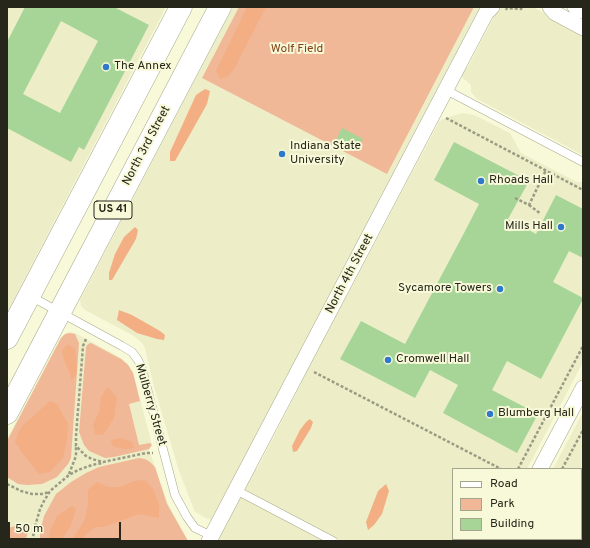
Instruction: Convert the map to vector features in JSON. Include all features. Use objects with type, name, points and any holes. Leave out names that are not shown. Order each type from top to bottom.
[{"type":"highway","name":"US 41","points":[[7,338],[181,7]]},
{"type":"highway","name":"North 3rd Street","points":[[7,413],[220,7]]},
{"type":"street","name":"North 4th Street","points":[[211,539],[486,13],[492,7]]},
{"type":"street","points":[[550,7],[555,13],[583,28]]},
{"type":"street","points":[[575,7],[583,11]]},
{"type":"street","points":[[541,468],[583,388]]},
{"type":"lane","points":[[446,90],[583,162]]},
{"type":"lane","name":"Mulberry Street","points":[[29,296],[132,352],[138,360],[144,373],[175,494],[187,518],[196,528],[211,539]]},
{"type":"lane","points":[[236,490],[333,541]]},
{"type":"path","points":[[507,8],[521,9],[522,7]]},
{"type":"path","points":[[434,113],[583,190]]},
{"type":"path","points":[[529,205],[546,170]]},
{"type":"path","points":[[515,198],[529,205],[541,214]]},
{"type":"path","points":[[69,475],[76,456],[76,436],[83,346],[91,329]]},
{"type":"path","points":[[519,468],[583,346]]},
{"type":"path","points":[[302,366],[499,468]]},
{"type":"path","points":[[563,468],[583,430]]},
{"type":"path","points":[[76,446],[92,460],[103,462]]},
{"type":"path","points":[[32,541],[40,509],[44,501],[50,491],[69,475],[85,467],[103,462],[146,453],[164,453]]},
{"type":"path","points":[[7,484],[21,491],[32,494],[42,494],[50,491]]},
{"type":"shaded area","points":[[7,7],[166,7],[7,312]]},
{"type":"shaded area","name":"Indiana State University","points":[[233,7],[485,7],[212,520],[195,512],[179,471],[154,387],[145,348],[142,343],[134,336],[85,310],[81,306],[80,300]]},
{"type":"shaded area","points":[[247,7],[266,7],[234,69],[228,76],[220,79],[216,71]]},
{"type":"shaded area","points":[[499,7],[533,7],[583,33],[583,155],[477,99],[471,92],[471,85],[460,74],[464,68],[468,67]]},
{"type":"shaded area","points":[[205,89],[210,91],[207,104],[175,161],[170,161],[170,152],[196,95]]},
{"type":"shaded area","points":[[463,113],[474,115],[510,133],[521,153],[577,182],[583,182],[583,362],[528,468],[452,468],[452,540],[489,541],[214,541],[250,471],[257,469],[302,382],[301,375],[312,355],[317,352],[439,122]]},
{"type":"shaded area","points":[[135,227],[138,230],[136,239],[112,280],[109,280],[109,273],[115,254],[124,237]]},
{"type":"shaded area","points":[[119,310],[132,315],[160,331],[165,335],[164,340],[137,333],[117,320]]},
{"type":"shaded area","points":[[69,332],[75,333],[121,358],[128,364],[133,372],[152,445],[149,450],[168,504],[188,541],[7,541],[7,439],[60,339]]},
{"type":"shaded area","points":[[68,344],[75,349],[77,367],[76,376],[71,380],[62,350]]},
{"type":"shaded area","points":[[108,387],[117,398],[114,418],[103,435],[95,434],[93,424],[99,413],[101,397]]},
{"type":"shaded area","points":[[50,401],[57,404],[68,424],[67,440],[63,458],[50,472],[39,474],[15,442],[21,427]]},
{"type":"shaded area","points":[[583,412],[583,541],[515,541],[582,540],[582,468],[554,468]]},
{"type":"shaded area","points":[[310,419],[313,422],[311,428],[297,451],[293,452],[292,446],[300,430]]},
{"type":"shaded area","points":[[121,438],[132,442],[134,448],[125,449],[114,447],[111,440]]},
{"type":"shaded area","points":[[137,480],[146,481],[153,489],[159,504],[159,518],[139,514],[103,527],[95,527],[84,536],[84,541],[70,541],[85,519],[88,504],[88,490],[97,482],[108,487],[120,487]]},
{"type":"shaded area","points":[[386,484],[389,491],[382,514],[374,525],[368,530],[366,522],[378,491]]},
{"type":"shaded area","points":[[72,506],[76,509],[71,525],[61,541],[49,541],[49,533],[57,516]]},
{"type":"green space","name":"Wolf Field","points":[[239,7],[474,7],[387,174],[202,78]]},
{"type":"green space","points":[[65,334],[75,334],[79,343],[71,458],[57,477],[42,484],[18,484],[7,477],[7,441],[61,338]]},
{"type":"green space","points":[[91,343],[121,359],[128,365],[133,373],[140,401],[129,404],[139,445],[150,443],[152,445],[149,449],[105,458],[89,451],[84,445],[79,432],[86,347]]},
{"type":"green space","points":[[139,458],[145,459],[155,467],[167,504],[188,541],[40,541],[40,532],[44,516],[56,494],[71,482],[99,467]]},
{"type":"green space","points":[[29,524],[27,536],[24,541],[7,541],[8,528],[19,525],[21,527]]},
{"type":"building","name":"The Annex","points":[[25,7],[114,7],[149,25],[84,150],[79,147],[71,162],[7,128],[7,42]],"holes":[[[61,21],[98,41],[60,113],[23,94]]]},
{"type":"building","points":[[342,128],[363,139],[357,150],[336,140]]},
{"type":"building","points":[[454,142],[529,181],[508,219],[536,234],[556,195],[583,209],[583,258],[569,251],[553,282],[583,299],[541,379],[507,361],[492,390],[538,414],[517,453],[443,413],[458,385],[430,370],[415,398],[340,359],[361,321],[405,344],[463,235],[479,204],[434,180]]},
{"type":"place","name":"The Annex","points":[[106,67]]},
{"type":"place","name":"Indiana State University","points":[[282,154]]},
{"type":"place","name":"Rhoads Hall","points":[[481,181]]},
{"type":"place","name":"Mills Hall","points":[[561,227]]},
{"type":"place","name":"Sycamore Towers","points":[[500,289]]},
{"type":"place","name":"Cromwell Hall","points":[[388,360]]},
{"type":"place","name":"Blumberg Hall","points":[[490,414]]}]
